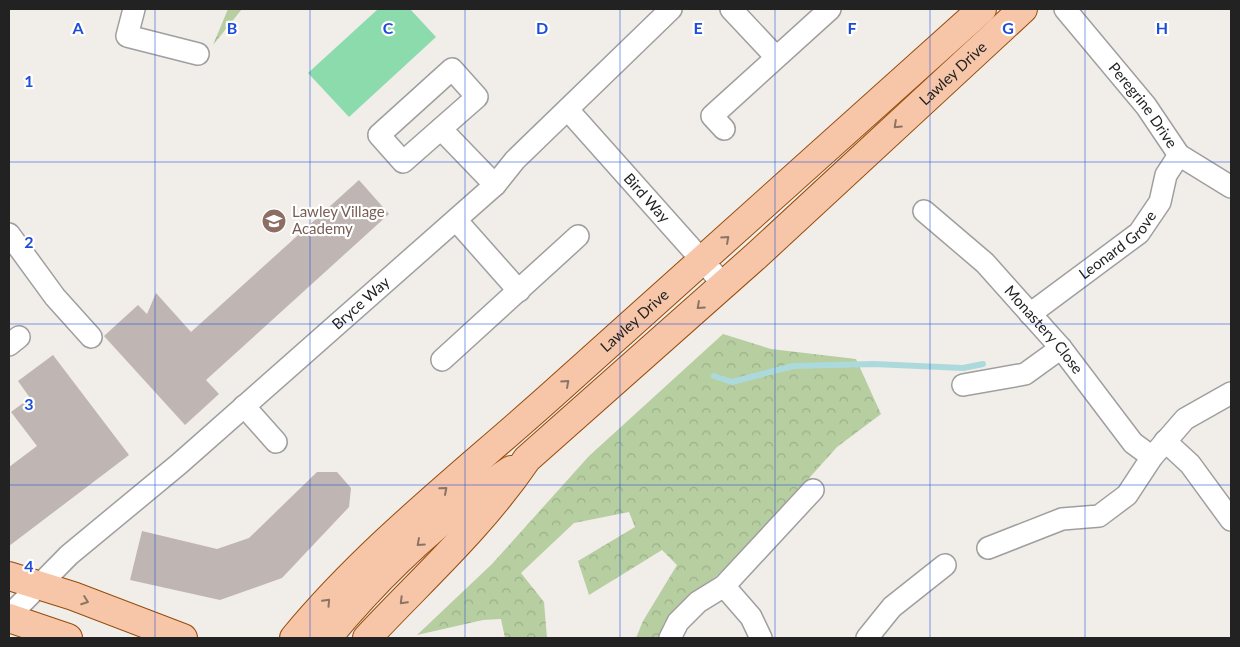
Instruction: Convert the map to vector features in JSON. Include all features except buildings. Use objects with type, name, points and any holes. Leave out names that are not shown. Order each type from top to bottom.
[{"type":"main road","name":"Lawley Drive","points":[[294,638],[349,578],[420,512],[982,9]]},
{"type":"main road","name":"Lawley Drive","points":[[367,638],[478,524],[504,494],[527,460],[724,285],[1023,9]]},
{"type":"main road","points":[[327,638],[377,581],[490,483],[527,460]]},
{"type":"main road","points":[[9,576],[39,585],[183,638]]},
{"type":"main road","points":[[9,617],[68,638]]},
{"type":"street","points":[[134,9],[127,36],[198,54]]},
{"type":"street","name":"Bryce Way","points":[[9,617],[69,555],[173,469],[495,185],[515,160],[671,9]]},
{"type":"street","points":[[731,9],[776,57]]},
{"type":"street","points":[[724,129],[712,116],[830,9]]},
{"type":"street","name":"Peregrine Drive","points":[[1065,9],[1146,106],[1179,155],[1229,181]]},
{"type":"street","points":[[452,69],[477,97],[441,129],[403,162],[379,135],[452,69]]},
{"type":"street","name":"Bird Way","points":[[568,110],[724,285]]},
{"type":"street","points":[[441,129],[495,185]]},
{"type":"street","name":"Leonard Grove","points":[[1030,314],[1139,233],[1160,202],[1166,175],[1179,155]]},
{"type":"street","name":"Monastery Close","points":[[924,211],[985,263],[1061,348],[1133,443],[1152,457]]},
{"type":"street","points":[[456,220],[519,291]]},
{"type":"street","points":[[9,234],[55,297],[91,337]]},
{"type":"street","points":[[442,360],[578,236]]},
{"type":"street","points":[[963,385],[1025,374],[1061,348]]},
{"type":"street","points":[[988,548],[1062,519],[1099,516],[1127,495],[1152,457],[1185,419],[1231,393]]},
{"type":"street","points":[[244,406],[276,442]]},
{"type":"street","points":[[1165,441],[1190,464],[1231,520]]},
{"type":"street","points":[[670,638],[678,622],[698,602],[724,586],[813,490]]},
{"type":"street","points":[[867,638],[892,607],[945,565]]},
{"type":"street","points":[[724,586],[751,617],[761,638]]},
{"type":"green space","points":[[228,9],[242,9],[213,45]]},
{"type":"green space","points":[[378,9],[410,9],[436,37],[349,117],[308,73]]},
{"type":"green space","points":[[723,334],[771,349],[856,359],[881,414],[837,447],[742,553],[664,623],[661,638],[636,638],[643,621],[677,565],[662,550],[589,595],[578,561],[635,527],[629,512],[574,523],[521,573],[544,602],[547,638],[505,638],[501,619],[483,620],[417,635],[492,564],[589,456]]},
{"type":"waterway","points":[[714,376],[732,382],[793,366],[874,364],[963,368],[983,364]]},
{"type":"place","name":"Lawley Village Academy","points":[[274,221]]}]
